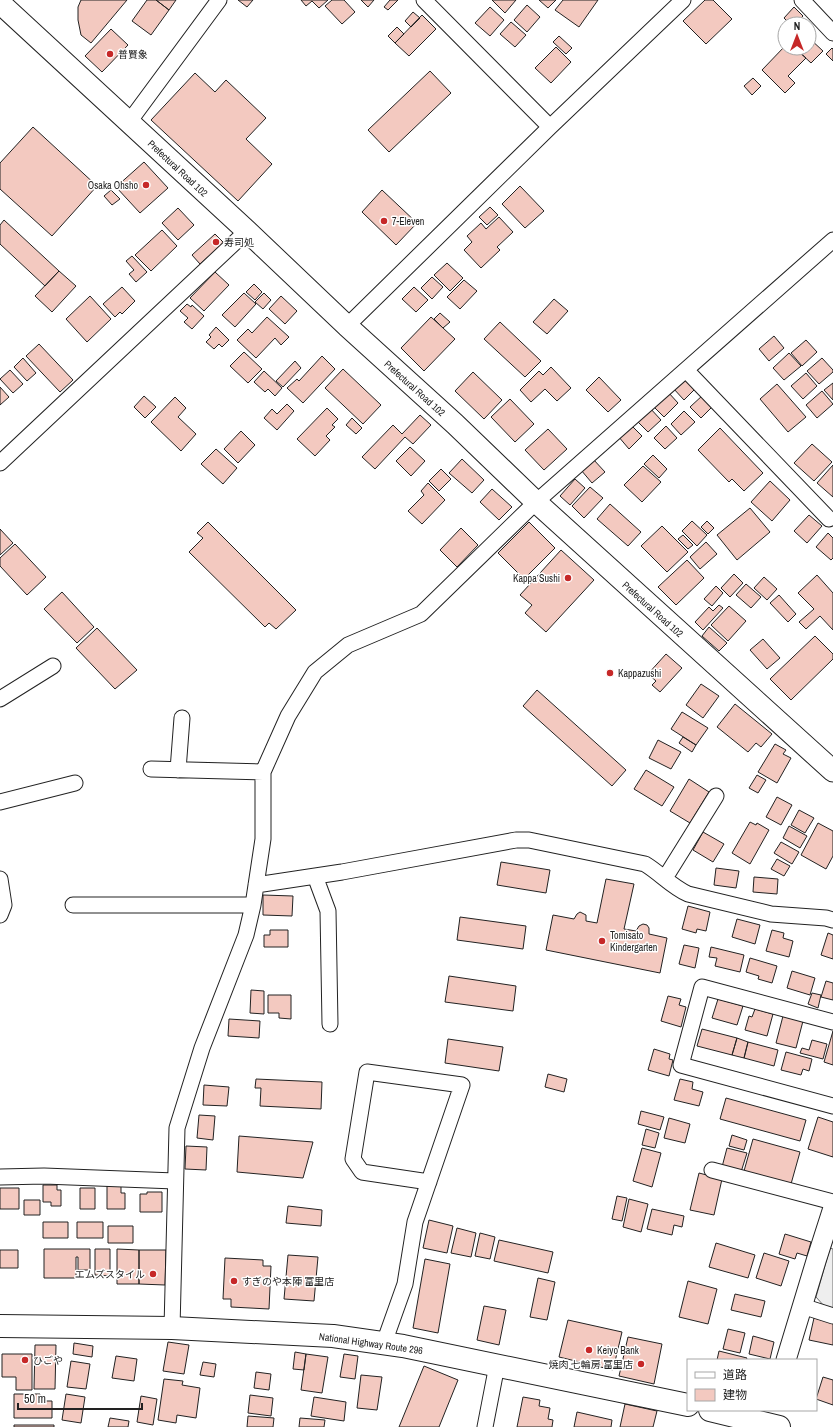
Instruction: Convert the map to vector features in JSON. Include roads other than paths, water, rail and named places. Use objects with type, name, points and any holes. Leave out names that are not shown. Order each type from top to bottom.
[{"type":"highway","name":"National Highway Route 296","points":[[0,1326],[172,1328],[332,1336],[403,1346],[687,1405]]},
{"type":"highway","points":[[715,1411],[772,1422]]},
{"type":"main road","name":"Prefectural Road 102","points":[[0,3],[247,231],[536,502],[833,771]]},
{"type":"street","points":[[129,122],[219,0]]},
{"type":"street","points":[[424,0],[550,127]]},
{"type":"street","points":[[347,326],[550,127],[683,0]]},
{"type":"street","points":[[802,0],[833,32]]},
{"type":"street","points":[[0,463],[247,231]]},
{"type":"street","points":[[172,1328],[177,1128],[202,1048],[246,935],[253,905],[263,839],[263,772],[288,716],[316,672],[348,644],[421,614],[536,502],[833,240]]},
{"type":"street","points":[[686,370],[829,519]]},
{"type":"street","points":[[0,699],[53,666]]},
{"type":"street","points":[[178,770],[182,718]]},
{"type":"street","points":[[151,769],[263,772]]},
{"type":"street","points":[[0,802],[75,783]]},
{"type":"street","points":[[665,878],[716,796]]},
{"type":"street","points":[[256,885],[516,840],[529,840],[645,864],[679,890],[688,894],[771,914],[826,918],[833,920]]},
{"type":"street","points":[[315,876],[328,911],[330,1024]]},
{"type":"street","points":[[0,879],[4,905],[0,915]]},
{"type":"street","points":[[73,905],[253,905]]},
{"type":"street","points":[[833,1022],[702,987],[681,1065],[833,1106]]},
{"type":"street","points":[[384,1343],[405,1284],[415,1222],[429,1182],[462,1085],[367,1072],[352,1158],[362,1172],[429,1182]]},
{"type":"street","points":[[712,1170],[833,1202]]},
{"type":"street","points":[[0,1177],[44,1176],[175,1181]]},
{"type":"street","points":[[786,1359],[833,1208]]},
{"type":"street","points":[[802,1306],[833,1316]]},
{"type":"street","points":[[485,1427],[497,1365]]},
{"type":"place","name":"普賢象","points":[[110,54]]},
{"type":"place","name":"Osaka Ohsho","points":[[146,185]]},
{"type":"place","name":"7-Eleven","points":[[384,221]]},
{"type":"place","name":"寿司処","points":[[216,242]]},
{"type":"place","name":"Kappa Sushi","points":[[568,578]]},
{"type":"place","name":"Kappazushi","points":[[610,673]]},
{"type":"place","name":"Tomisato Kindergarten","points":[[602,941]]},
{"type":"place","name":"エムズスタイル","points":[[153,1274]]},
{"type":"place","name":"すぎのや本陣 富里店","points":[[234,1281]]},
{"type":"place","name":"Keiyo Bank","points":[[589,1350]]},
{"type":"place","name":"ひごや","points":[[25,1360]]},
{"type":"place","name":"焼肉 七輪房 富里店","points":[[641,1364]]}]
